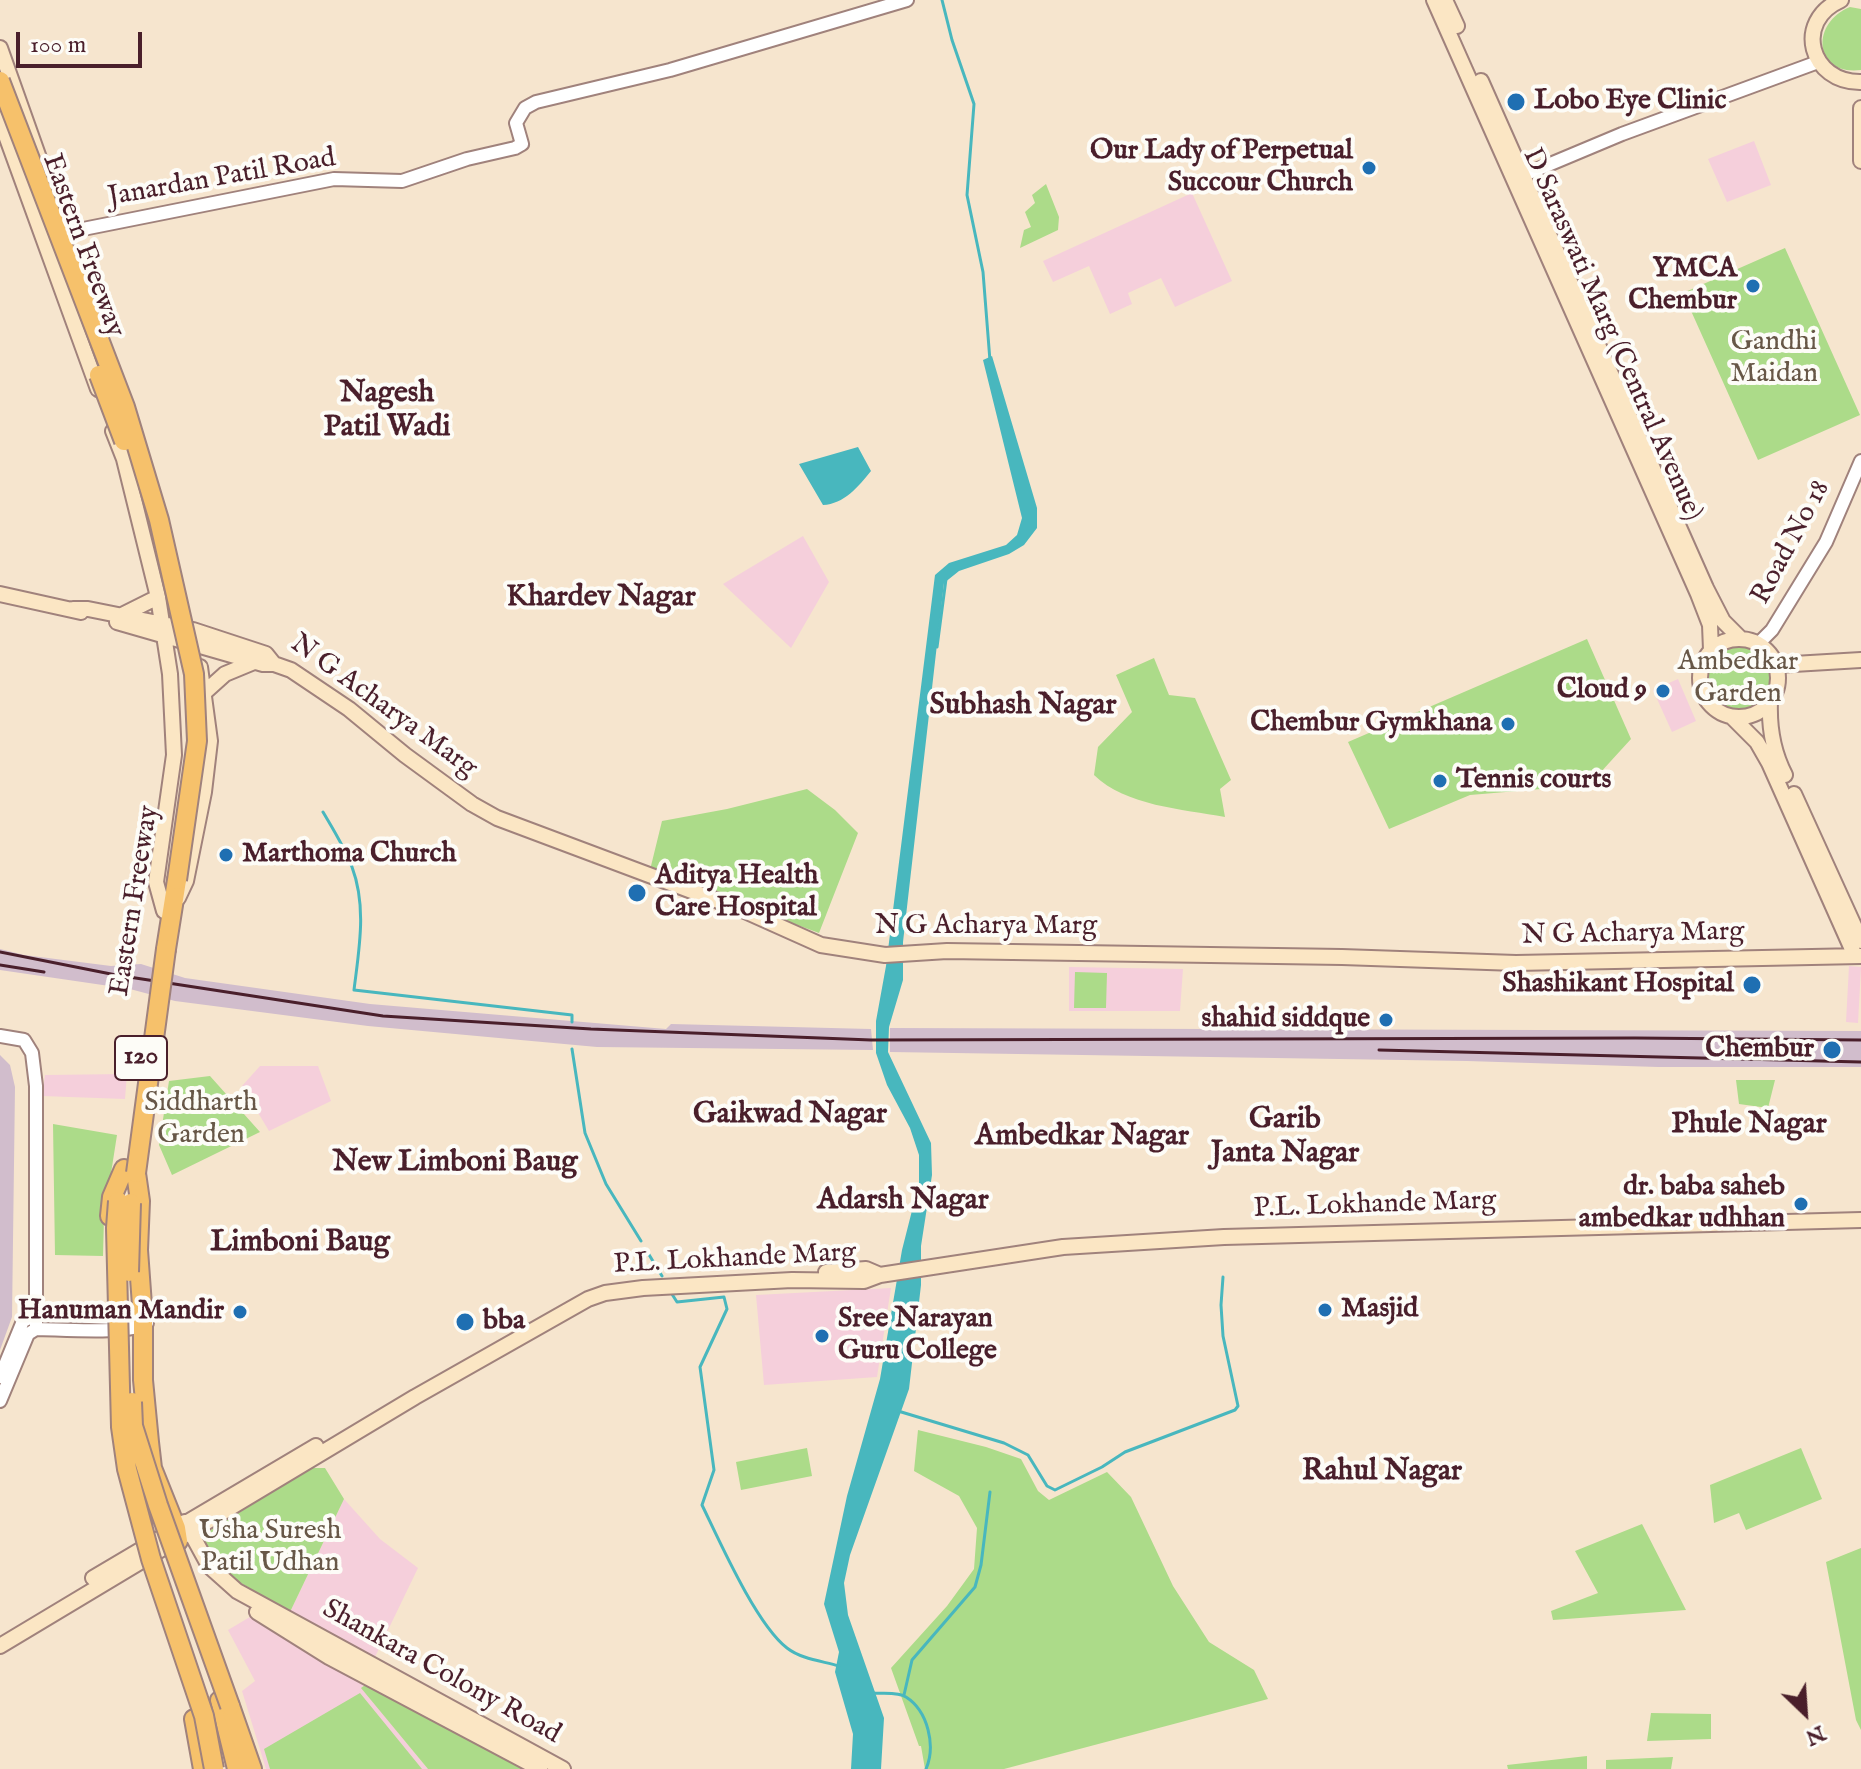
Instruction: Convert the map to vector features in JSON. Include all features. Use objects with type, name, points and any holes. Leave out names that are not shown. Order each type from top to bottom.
[{"type":"highway","name":"Eastern Freeway","points":[[0,81],[125,407],[159,520],[190,658],[198,716],[197,741],[172,879]]},
{"type":"highway","name":"Eastern Freeway","points":[[0,104],[129,455],[187,678],[189,740],[168,912],[130,1171],[116,1228],[121,1427],[127,1469],[137,1512],[204,1716],[212,1769]]},
{"type":"highway","points":[[130,1171],[140,1201],[138,1250],[143,1380],[152,1468],[182,1529],[192,1623],[224,1715],[236,1769]]},
{"type":"highway","points":[[130,1171],[112,1197],[109,1227],[117,1441],[145,1552],[199,1713],[212,1769]]},
{"type":"highway","name":"Eastern Freeway","points":[[124,1202],[133,1426],[252,1769]]},
{"type":"highway","points":[[121,1427],[120,1470],[127,1515],[194,1719],[203,1769]]},
{"type":"main road","name":"D Saraswati Marg (Central Avenue)","points":[[1434,0],[1706,588],[1723,621],[1740,638]]},
{"type":"main road","name":"D Saraswati Marg (Central Avenue)","points":[[1445,0],[1702,605],[1710,625],[1711,650]]},
{"type":"main road","points":[[1841,0],[1827,8],[1817,19],[1813,48],[1818,62],[1837,79],[1861,82]]},
{"type":"main road","points":[[0,48],[154,474],[205,692],[210,741],[204,792],[186,881],[168,912]]},
{"type":"main road","points":[[1861,108],[1861,161]]},
{"type":"main road","points":[[0,119],[124,459],[158,597],[170,674],[174,755],[156,882],[168,912]]},
{"type":"main road","points":[[0,594],[194,637],[254,662],[274,664]]},
{"type":"main road","points":[[121,619],[158,597]]},
{"type":"main road","points":[[121,619],[150,642],[170,674]]},
{"type":"main road","name":"N G Acharya Marg","points":[[194,637],[266,654],[274,664],[291,670],[349,709],[405,755],[472,804],[497,818],[745,911],[821,945],[885,955],[947,951],[1263,955],[1516,963],[1858,956]]},
{"type":"main road","points":[[1858,956],[1757,742],[1732,717],[1712,707],[1703,695],[1699,680],[1701,665],[1719,643],[1740,638],[1758,644],[1770,653],[1777,665],[1777,685],[1770,702],[1772,738],[1778,761],[1861,941]]},
{"type":"main road","points":[[1777,665],[1861,660]]},
{"type":"main road","points":[[205,692],[225,674],[254,662]]},
{"type":"main road","points":[[1732,717],[1759,711],[1770,702]]},
{"type":"main road","name":"P.L. Lokhande Marg","points":[[0,1646],[182,1529],[586,1290],[639,1281],[719,1276],[866,1269],[887,1274],[1063,1247],[1272,1235],[1861,1220]]},
{"type":"main road","name":"Shankara Colony Road","points":[[182,1529],[209,1566],[237,1591],[404,1698],[540,1769]]},
{"type":"main road","name":"P.L. Lokhande Marg","points":[[0,1636],[145,1552]]},
{"type":"main road","name":"Shankara Colony Road","points":[[290,1626],[563,1769]]},
{"type":"street","name":"Janardan Patil Road","points":[[66,232],[334,179],[402,181],[522,144],[516,123],[525,108],[536,102],[670,70],[907,0]]},
{"type":"street","points":[[1518,177],[1622,134],[1818,62]]},
{"type":"street","points":[[42,238],[66,232]]},
{"type":"street","name":"Road No 18","points":[[1758,644],[1772,630],[1826,542],[1861,461]]},
{"type":"street","points":[[0,1036],[24,1040],[32,1053],[36,1086],[36,1322],[0,1401]]},
{"type":"street","points":[[0,1377],[23,1321],[143,1323]]},
{"type":"shaded area","points":[[1754,141],[1771,185],[1727,202],[1708,159]]},
{"type":"shaded area","points":[[1192,193],[1232,281],[1175,307],[1161,278],[1128,293],[1132,304],[1110,314],[1089,266],[1053,282],[1043,261]]},
{"type":"shaded area","points":[[803,536],[829,582],[791,648],[723,584]]},
{"type":"shaded area","points":[[1678,679],[1696,721],[1672,732],[1653,690]]},
{"type":"shaded area","points":[[0,949],[111,966],[141,964],[185,978],[370,1004],[666,1029],[671,1024],[871,1029],[873,1050],[597,1047],[368,1026],[175,1001],[130,989],[0,970]]},
{"type":"shaded area","points":[[1849,966],[1861,967],[1858,1023],[1846,1022]]},
{"type":"shaded area","points":[[1069,967],[1183,969],[1180,1011],[1069,1011]]},
{"type":"shaded area","points":[[890,1028],[1861,1031],[1861,1067],[1658,1067],[890,1052]]},
{"type":"shaded area","points":[[0,1055],[10,1065],[15,1087],[12,1317],[0,1350]]},
{"type":"shaded area","points":[[260,1066],[318,1066],[331,1101],[269,1131],[242,1086]]},
{"type":"shaded area","points":[[127,1074],[125,1099],[42,1096],[45,1075]]},
{"type":"shaded area","name":"Sree Narayan Guru College","points":[[891,1288],[877,1377],[764,1385],[756,1295]]},
{"type":"shaded area","points":[[344,1499],[380,1539],[418,1568],[374,1659],[290,1612]]},
{"type":"shaded area","points":[[255,1614],[372,1680],[362,1688],[428,1769],[266,1769],[242,1691],[255,1681],[228,1630]]},
{"type":"green space","points":[[1850,7],[1861,9],[1861,70],[1846,70],[1834,65],[1826,57],[1823,47],[1823,36],[1828,25]]},
{"type":"green space","points":[[1046,184],[1059,217],[1058,230],[1020,248],[1024,230],[1031,227],[1025,212],[1035,203],[1032,195]]},
{"type":"green space","name":"Gandhi Maidan","points":[[1785,248],[1860,415],[1758,460],[1683,293]]},
{"type":"green space","name":"Chembur Gymkhana","points":[[1587,639],[1631,739],[1589,785],[1470,795],[1389,829],[1348,742]]},
{"type":"green space","name":"Ambedkar Garden","points":[[1739,645],[1763,655],[1773,679],[1763,703],[1739,713],[1715,703],[1705,679],[1715,655]]},
{"type":"green space","points":[[1154,658],[1169,695],[1195,698],[1231,780],[1220,789],[1225,817],[1138,800],[1122,794],[1094,775],[1098,747],[1132,712],[1116,675]]},
{"type":"green space","points":[[807,789],[858,833],[819,933],[650,870],[662,821]]},
{"type":"green space","points":[[1075,972],[1107,973],[1106,1008],[1074,1008]]},
{"type":"green space","name":"Siddharth Garden","points":[[210,1076],[260,1132],[172,1175],[159,1145],[169,1081]]},
{"type":"green space","points":[[1736,1080],[1775,1080],[1768,1108],[1739,1104]]},
{"type":"green space","points":[[53,1124],[117,1135],[104,1218],[103,1256],[55,1255]]},
{"type":"green space","points":[[918,1430],[1021,1459],[1038,1491],[1049,1500],[1107,1472],[1131,1497],[1173,1586],[1209,1642],[1254,1670],[1268,1699],[1004,1769],[925,1769],[921,1746],[891,1668],[947,1606],[974,1569],[977,1528],[959,1496],[914,1471]]},
{"type":"green space","points":[[807,1448],[812,1476],[741,1490],[736,1462]]},
{"type":"green space","points":[[1801,1448],[1822,1499],[1746,1530],[1739,1513],[1714,1523],[1710,1485]]},
{"type":"green space","name":"Usha Suresh Patil Udhan","points":[[311,1468],[325,1468],[344,1499],[290,1612],[219,1570],[204,1555],[203,1535]]},
{"type":"green space","points":[[1642,1524],[1686,1610],[1553,1620],[1551,1611],[1598,1593],[1575,1551]]},
{"type":"green space","points":[[1861,1548],[1861,1730],[1856,1720],[1826,1562]]},
{"type":"green space","points":[[372,1680],[544,1769],[428,1769],[361,1688]]},
{"type":"green space","points":[[360,1693],[422,1769],[270,1769],[264,1749]]},
{"type":"green space","points":[[1651,1713],[1711,1714],[1711,1739],[1647,1741]]},
{"type":"green space","points":[[1587,1756],[1587,1769],[1508,1769],[1507,1765]]},
{"type":"green space","points":[[1673,1757],[1671,1769],[1606,1769],[1606,1760]]},
{"type":"water","points":[[992,356],[1037,508],[1037,528],[1024,545],[1009,554],[959,571],[944,583],[903,942],[903,980],[889,1027],[888,1052],[931,1143],[932,1175],[921,1246],[921,1285],[909,1389],[850,1555],[844,1583],[848,1615],[884,1718],[881,1769],[851,1769],[853,1734],[835,1672],[839,1652],[824,1604],[847,1496],[880,1379],[902,1250],[919,1183],[919,1155],[876,1053],[876,1021],[886,966],[935,575],[949,563],[1006,545],[1017,535],[1022,518],[983,360]]},
{"type":"water","points":[[858,447],[871,471],[844,498],[823,505],[799,464]]},
{"type":"waterway","points":[[942,0],[974,104],[967,195],[983,272],[990,361]]},
{"type":"waterway","points":[[937,647],[946,579]]},
{"type":"waterway","points":[[323,812],[339,839],[357,882],[361,913],[354,990],[572,1015],[572,1022]]},
{"type":"waterway","points":[[572,1049],[585,1133],[606,1184],[641,1241]]},
{"type":"waterway","points":[[648,1253],[662,1276]]},
{"type":"waterway","points":[[898,1411],[1004,1443],[1028,1455],[1047,1486],[1055,1490],[1125,1452],[1235,1410],[1238,1406],[1223,1336],[1223,1277]]},
{"type":"waterway","points":[[670,1291],[677,1302],[724,1297],[727,1309],[700,1367],[714,1470],[702,1505],[751,1602],[775,1636],[799,1655],[839,1666]]},
{"type":"waterway","points":[[904,1695],[912,1660],[975,1587],[981,1565],[990,1492]]},
{"type":"waterway","points":[[874,1693],[903,1695],[920,1711],[930,1740],[926,1769]]},
{"type":"railway","points":[[0,952],[116,975],[383,1016],[591,1029],[871,1040],[1861,1040]]},
{"type":"railway","points":[[0,965],[44,972]]},
{"type":"railway","points":[[1379,1050],[1861,1062]]},
{"type":"place","name":"Lobo Eye Clinic","points":[[1516,102]]},
{"type":"place","name":"Our Lady of Perpetual Succour Church","points":[[1369,168]]},
{"type":"place","name":"YMCA Chembur","points":[[1753,286]]},
{"type":"place","name":"Cloud 9","points":[[1663,691]]},
{"type":"place","name":"Chembur Gymkhana","points":[[1508,724]]},
{"type":"place","name":"Tennis courts","points":[[1440,781]]},
{"type":"place","name":"Marthoma Church","points":[[226,855]]},
{"type":"place","name":"Aditya Health Care Hospital","points":[[637,893]]},
{"type":"place","name":"Shashikant Hospital","points":[[1752,985]]},
{"type":"place","name":"shahid siddque","points":[[1386,1020]]},
{"type":"place","name":"Chembur","points":[[1832,1050]]},
{"type":"place","name":"dr. baba saheb ambedkar udhhan","points":[[1801,1204]]},
{"type":"place","name":"Masjid","points":[[1325,1310]]},
{"type":"place","name":"Hanuman Mandir","points":[[240,1312]]},
{"type":"place","name":"bba","points":[[465,1322]]},
{"type":"place","name":"Sree Narayan Guru College","points":[[822,1336]]},
{"type":"district","name":"Nagesh Patil Wadi","points":[[387,412]]},
{"type":"district","name":"Khardev Nagar","points":[[601,599]]},
{"type":"district","name":"Subhash Nagar","points":[[1023,707]]},
{"type":"district","name":"Gaikwad Nagar","points":[[790,1116]]},
{"type":"district","name":"Phule Nagar","points":[[1749,1126]]},
{"type":"district","name":"Ambedkar Nagar","points":[[1082,1138]]},
{"type":"district","name":"Garib Janta Nagar","points":[[1285,1138]]},
{"type":"district","name":"New Limboni Baug","points":[[455,1164]]},
{"type":"district","name":"Adarsh Nagar","points":[[903,1202]]},
{"type":"district","name":"Limboni Baug","points":[[300,1244]]},
{"type":"district","name":"Rahul Nagar","points":[[1382,1473]]}]
